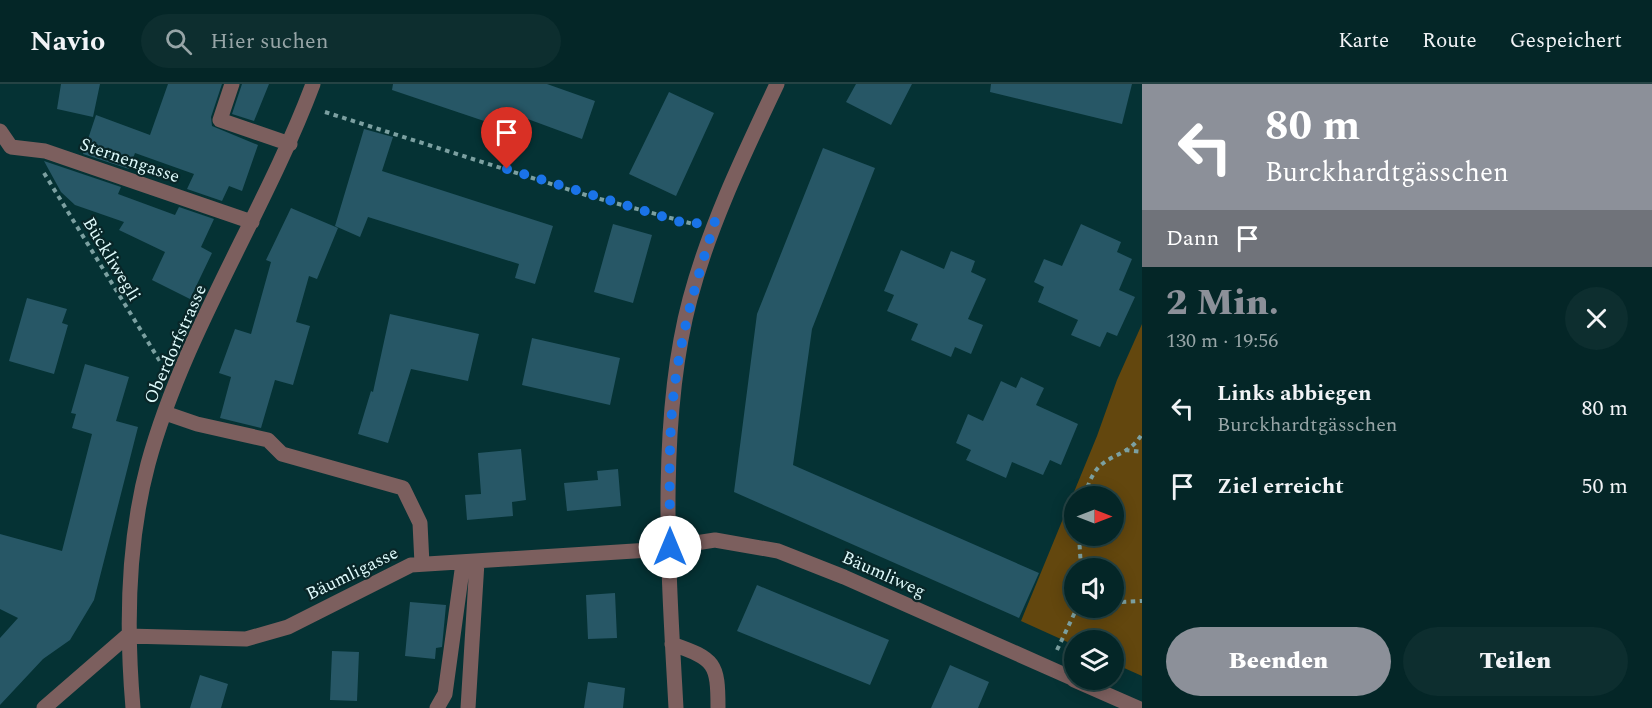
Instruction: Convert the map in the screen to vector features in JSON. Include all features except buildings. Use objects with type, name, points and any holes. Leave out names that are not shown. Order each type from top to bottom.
[{"type":"street","points":[[232,84],[220,120],[290,144]]},
{"type":"street","points":[[676,708],[672,644],[670,434],[677,366],[690,300],[715,222],[777,84]]},
{"type":"street","name":"Oberdorfstrasse","points":[[133,708],[127,636],[136,520],[148,465],[180,372],[290,144],[305,106],[309,85]]},
{"type":"street","name":"Sternengasse","points":[[0,131],[12,147],[45,151],[252,222]]},
{"type":"street","points":[[165,413],[197,424],[268,440],[282,454],[403,488],[420,523],[422,564]]},
{"type":"street","name":"Bäumliweg","points":[[670,547],[715,540],[778,551],[844,577],[1064,675]]},
{"type":"street","name":"Bäumligasse","points":[[127,636],[246,639],[288,627],[411,565],[670,547]]},
{"type":"street","points":[[437,708],[445,694],[470,562]]},
{"type":"street","points":[[468,708],[470,562]]},
{"type":"street","points":[[44,708],[127,636]]},
{"type":"street","points":[[672,644],[703,655],[718,677],[718,708]]},
{"type":"street","name":"Bäumliweg","points":[[1098,690],[1138,708]]},
{"type":"path","points":[[305,106],[687,224],[715,222]]},
{"type":"path","name":"Bückliwegli","points":[[31,148],[159,363],[180,372]]},
{"type":"path","points":[[1088,486],[1093,471],[1107,459],[1136,444],[1142,435]]},
{"type":"path","points":[[1124,450],[1142,452]]},
{"type":"path","points":[[1124,602],[1142,601]]},
{"type":"path","points":[[1067,629],[1072,618]]},
{"type":"shaded area","points":[[1142,324],[1142,676],[1124,668],[1124,630],[1064,630],[1064,640],[1021,621],[1064,516],[1064,546],[1124,546],[1124,486],[1076,486],[1117,380]]},
{"type":"route","points":[[507,169],[589,196],[687,224],[715,222],[690,300],[677,366],[670,434],[670,547]]}]
